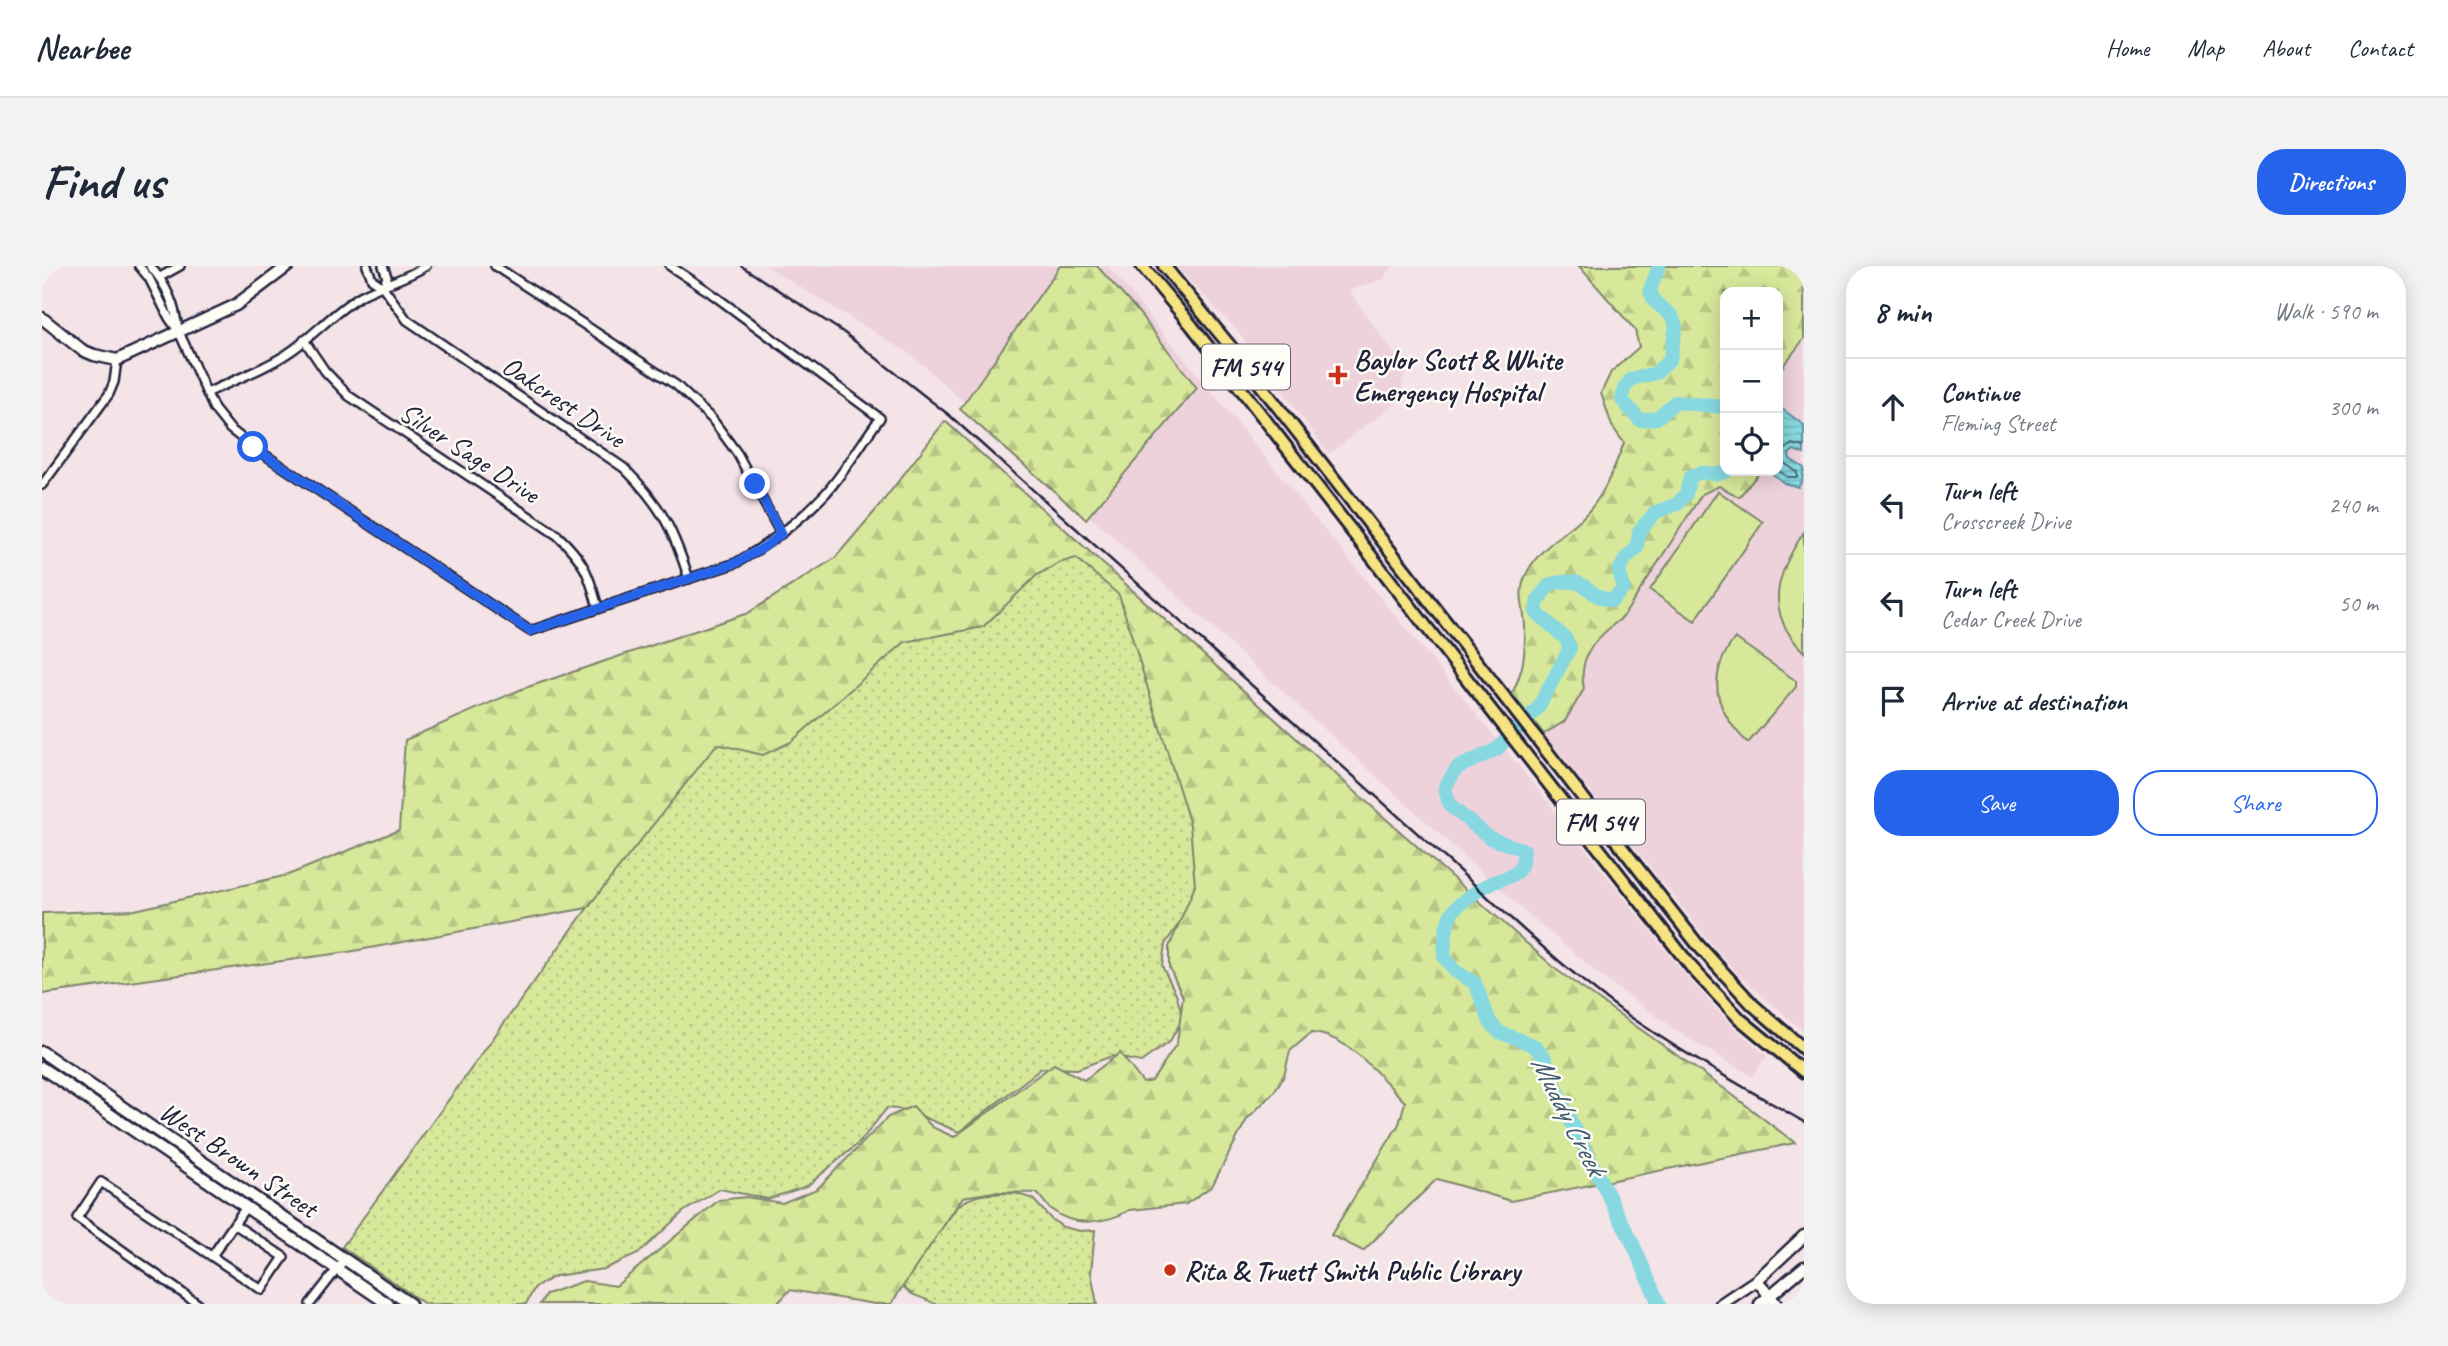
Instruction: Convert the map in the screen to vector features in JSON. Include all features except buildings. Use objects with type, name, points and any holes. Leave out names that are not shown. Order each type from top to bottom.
[{"type":"main road","points":[[42,318],[82,350],[117,360],[236,305],[288,266]]},
{"type":"main road","name":"FM 544","points":[[1142,266],[1313,480],[1651,917],[1716,994],[1763,1040],[1804,1072]]},
{"type":"main road","name":"FM 544","points":[[1164,266],[1235,352],[1666,905],[1739,991],[1804,1049]]},
{"type":"main road","points":[[1313,480],[1326,470]]},
{"type":"main road","points":[[1651,917],[1666,905]]},
{"type":"main road","name":"West Brown Street","points":[[42,1052],[410,1304]]},
{"type":"main road","points":[[43,1067],[46,1062],[49,1063],[81,1084],[93,1087]]},
{"type":"main road","name":"West Brown Street","points":[[43,1067],[388,1304]]},
{"type":"main road","points":[[158,1147],[166,1137]]},
{"type":"main road","points":[[1721,1304],[1757,1280],[1804,1236]]},
{"type":"main road","points":[[1760,1304],[1773,1300],[1804,1267]]},
{"type":"main road","points":[[1757,1280],[1773,1300]]},
{"type":"street","points":[[139,266],[149,278],[178,331],[214,410],[230,429],[530,631],[736,563],[764,547],[827,491],[880,418],[670,266]]},
{"type":"street","points":[[150,266],[160,277],[176,313],[178,331]]},
{"type":"street","points":[[160,277],[180,266]]},
{"type":"street","name":"Oakcrest Drive","points":[[367,266],[372,279],[383,287],[407,320],[624,468],[660,510],[675,536],[689,579]]},
{"type":"street","points":[[383,266],[387,277],[383,287]]},
{"type":"street","points":[[206,393],[268,364],[365,294],[408,277],[426,266]]},
{"type":"street","points":[[495,266],[677,385],[712,419],[737,453],[781,534]]},
{"type":"street","name":"Silver Sage Drive","points":[[304,340],[325,371],[349,396],[557,535],[575,552],[589,574],[598,608]]},
{"type":"street","points":[[42,485],[109,394],[114,382],[117,360]]},
{"type":"street","points":[[198,1304],[77,1218],[101,1182],[262,1290],[284,1257],[234,1224]]},
{"type":"street","points":[[212,1256],[246,1207]]},
{"type":"street","points":[[310,1304],[345,1259]]},
{"type":"shaded area","points":[[766,266],[1108,266],[1532,782],[1687,977],[1730,1024],[1767,1056],[1752,1076],[1683,1035],[1602,977],[1518,905],[913,356]]},
{"type":"shaded area","name":"Baylor Scott & White Emergency Hospital","points":[[1175,266],[1392,266],[1383,279],[1349,291],[1407,371],[1401,392],[1404,396],[1329,454],[1237,330]]},
{"type":"shaded area","points":[[1804,339],[1804,1032],[1739,975],[1713,946],[1544,734],[1565,721],[1584,689],[1580,674],[1589,648],[1623,617],[1702,494],[1719,486],[1734,496],[1756,476],[1783,476],[1783,366]]},
{"type":"green space","points":[[1060,266],[1097,266],[1139,313],[1197,388],[1086,519],[960,409]]},
{"type":"green space","points":[[1579,266],[1804,266],[1804,339],[1783,366],[1783,287],[1720,287],[1720,476],[1756,476],[1739,497],[1719,486],[1702,494],[1623,617],[1591,648],[1583,666],[1584,689],[1565,721],[1544,734],[1512,694],[1521,671],[1525,649],[1522,586],[1534,561],[1590,509],[1607,483],[1624,443],[1612,426],[1601,393],[1611,372],[1639,347],[1635,330]]},
{"type":"green space","points":[[945,421],[1558,971],[1726,1090],[1795,1143],[1511,1201],[1437,1179],[1363,1251],[1331,1235],[1399,1124],[1405,1102],[1351,1049],[1325,1035],[1311,1033],[1290,1051],[1284,1076],[1273,1093],[1247,1119],[1212,1186],[1186,1204],[1130,1210],[1091,1222],[1061,1216],[1037,1193],[994,1192],[963,1197],[891,1304],[875,1304],[790,1290],[777,1304],[540,1304],[546,1294],[584,1281],[616,1286],[719,1200],[746,1197],[782,1203],[817,1189],[888,1117],[913,1106],[932,1127],[954,1137],[1054,1064],[1084,1080],[1120,1053],[1143,1083],[1152,1081],[1177,1043],[1183,997],[1169,967],[1169,947],[1195,886],[1190,825],[1119,595],[1076,558],[1059,563],[1037,575],[983,627],[905,642],[791,742],[763,755],[717,744],[587,908],[348,952],[42,994],[42,913],[135,910],[288,875],[399,830],[405,740],[522,689],[748,613],[835,558]]},
{"type":"green space","points":[[1718,491],[1763,522],[1695,621],[1650,590]]},
{"type":"green space","points":[[1018,496],[1337,790],[1197,897],[1165,944],[1162,966],[1176,994],[1183,1018],[1170,1041],[1141,1062],[1112,1056],[1077,1069],[1042,1068],[959,1132],[907,1110],[887,1108],[860,1142],[807,1186],[768,1199],[720,1189],[683,1212],[638,1254],[604,1269],[555,1276],[535,1287],[526,1304],[425,1304],[342,1247],[733,707]]},
{"type":"green space","points":[[1804,532],[1804,652],[1783,622],[1778,593],[1786,563]]},
{"type":"green space","points":[[1735,638],[1796,681],[1796,687],[1748,743],[1728,718],[1718,693],[1720,666]]},
{"type":"green space","points":[[1015,1193],[1033,1199],[1051,1219],[1063,1227],[1080,1231],[1095,1230],[1091,1273],[1097,1304],[935,1304],[905,1289],[901,1284],[958,1206],[978,1196]]},
{"type":"water","points":[[1783,410],[1804,425],[1804,454],[1794,450],[1789,454],[1790,459],[1804,468],[1802,481],[1798,487],[1784,483],[1775,476],[1783,476]]},
{"type":"waterway","name":"Muddy Creek","points":[[1659,266],[1650,290],[1654,301],[1672,316],[1676,326],[1670,359],[1656,373],[1631,379],[1624,389],[1622,400],[1640,420],[1657,418],[1675,402],[1720,406]]},
{"type":"waterway","name":"Muddy Creek","points":[[1659,1304],[1633,1244],[1566,1112],[1544,1056],[1533,1045],[1499,1032],[1490,1022],[1475,983],[1455,971],[1444,957],[1451,914],[1480,889],[1518,871],[1524,850],[1490,838],[1449,805],[1445,787],[1457,768],[1497,749],[1538,708],[1570,648],[1566,639],[1536,612],[1538,600],[1550,584],[1573,582],[1612,601],[1624,588],[1619,571],[1626,558],[1637,548],[1639,531],[1656,512],[1677,504],[1686,494],[1690,477],[1701,473],[1720,473]]},
{"type":"railway","points":[[741,266],[843,332],[949,415],[1578,977],[1666,1041],[1804,1122]]},
{"type":"place","name":"Baylor Scott & White Emergency Hospital","points":[[1338,375]]},
{"type":"place","name":"Rita & Truett Smith Public Library","points":[[1170,1270]]},
{"type":"route","points":[[253,447],[530,631],[736,563],[764,547],[781,534],[755,484]]}]
